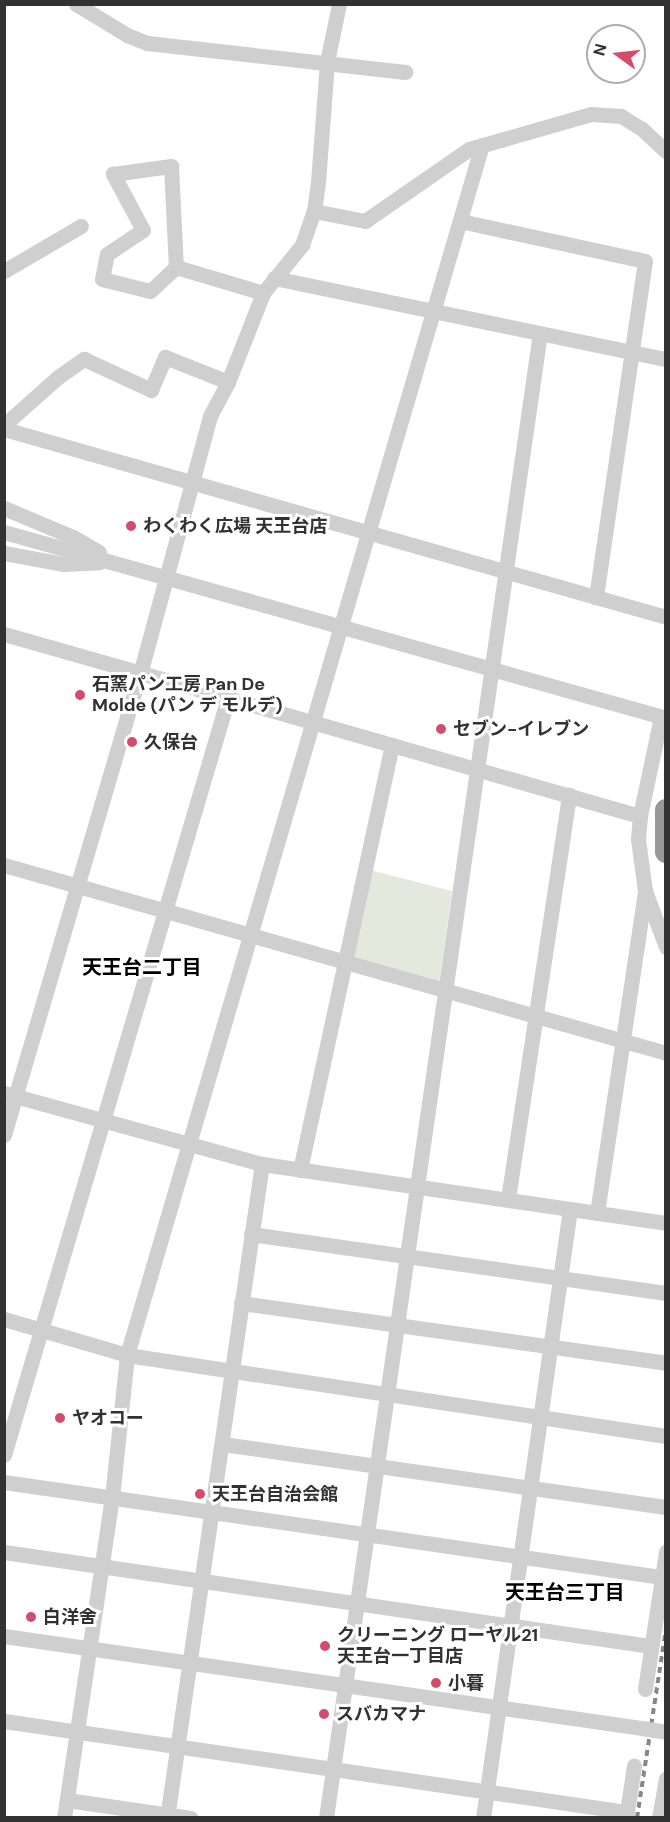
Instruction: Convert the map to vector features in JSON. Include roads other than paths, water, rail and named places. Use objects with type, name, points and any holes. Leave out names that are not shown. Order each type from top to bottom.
[{"type":"highway","points":[[666,810],[666,852]]},
{"type":"street","points":[[76,4],[127,35],[147,43],[405,72]]},
{"type":"street","points":[[4,1135],[10,1094],[78,885],[140,674],[210,416],[228,382],[263,293],[302,245],[314,211],[327,62],[339,4]]},
{"type":"street","points":[[314,211],[365,221],[469,149],[591,114],[621,116],[642,129],[666,151]]},
{"type":"street","points":[[64,1818],[112,1498],[127,1355],[482,145]]},
{"type":"street","points":[[171,166],[176,267],[150,291],[102,279],[107,254],[143,230],[113,174],[171,166]]},
{"type":"street","points":[[460,221],[645,261],[634,352],[596,597]]},
{"type":"street","points":[[4,271],[81,225]]},
{"type":"street","points":[[176,267],[263,293]]},
{"type":"street","points":[[274,278],[666,359]]},
{"type":"street","points":[[326,1818],[540,333]]},
{"type":"street","points":[[4,427],[58,377],[84,359],[151,390],[165,357],[228,382]]},
{"type":"street","points":[[4,427],[192,483],[666,617]]},
{"type":"street","points":[[4,508],[73,537],[115,561]]},
{"type":"street","points":[[4,532],[115,561],[490,670],[663,717],[640,816],[638,839],[645,891],[658,932],[666,947]]},
{"type":"street","points":[[4,553],[64,564],[115,561]]},
{"type":"street","points":[[4,634],[640,816]]},
{"type":"street","points":[[4,1455],[228,698]]},
{"type":"street","points":[[300,1170],[392,745]]},
{"type":"street","points":[[508,1199],[569,795]]},
{"type":"street","points":[[4,865],[666,1053]]},
{"type":"street","points":[[597,1213],[645,891]]},
{"type":"street","points":[[10,1094],[262,1164],[666,1223]]},
{"type":"street","points":[[167,1816],[262,1164]]},
{"type":"street","points":[[483,1818],[570,1209]]},
{"type":"street","points":[[251,1234],[666,1293]]},
{"type":"street","points":[[241,1303],[666,1363]]},
{"type":"street","points":[[4,1319],[127,1355],[386,1396],[666,1436]]},
{"type":"street","points":[[223,1443],[666,1507]]},
{"type":"street","points":[[4,1482],[662,1577]]},
{"type":"street","points":[[4,1552],[651,1646]]},
{"type":"street","points":[[645,1689],[666,1552]]},
{"type":"street","points":[[4,1636],[666,1732]]},
{"type":"street","points":[[4,1721],[486,1791],[626,1815],[634,1766]]},
{"type":"street","points":[[659,1818],[666,1779]]},
{"type":"street","points":[[66,1800],[191,1818]]},
{"type":"railway","points":[[637,1818],[666,1629]]},
{"type":"place","name":"わくわく広場 天王台店","points":[[131,526]]},
{"type":"place","name":"石窯パン工房 Pan De Molde (パン デ モルデ)","points":[[80,695]]},
{"type":"place","name":"セブン-イレブン","points":[[441,729]]},
{"type":"place","name":"久保台","points":[[132,742]]},
{"type":"place","name":"ヤオコー","points":[[60,1418]]},
{"type":"place","name":"天王台自治会館","points":[[200,1494]]},
{"type":"place","name":"白洋舍","points":[[31,1617]]},
{"type":"place","name":"クリーニング ローヤル21 天王台一丁目店","points":[[325,1646]]},
{"type":"place","name":"小暮","points":[[436,1683]]},
{"type":"place","name":"スバカマナ","points":[[324,1714]]},
{"type":"district","name":"天王台二丁目","points":[[142,967]]},
{"type":"district","name":"天王台三丁目","points":[[565,1592]]}]
